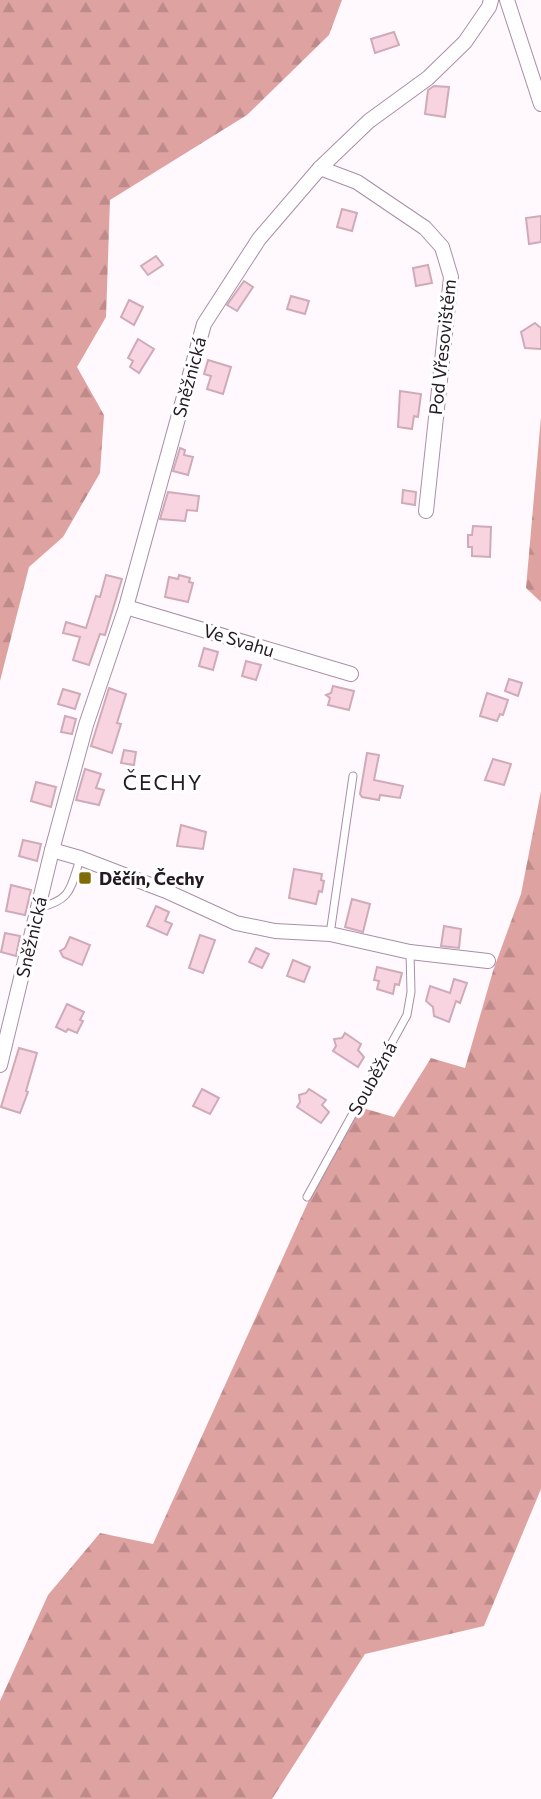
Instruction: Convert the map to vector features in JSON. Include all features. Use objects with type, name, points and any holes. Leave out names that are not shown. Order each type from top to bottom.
[{"type":"street","name":"Sněžnická","points":[[0,1065],[37,908],[86,725],[126,607],[204,324],[259,239],[320,169],[369,121],[428,78],[466,42],[491,0]]},
{"type":"street","points":[[507,0],[541,104]]},
{"type":"street","name":"Pod Vřesovištěm","points":[[320,169],[357,181],[425,228],[442,247],[451,277],[426,511]]},
{"type":"street","name":"Ve Svahu","points":[[126,607],[351,674]]},
{"type":"street","points":[[52,850],[166,891],[236,923],[275,931],[330,934],[410,952],[488,961]]},
{"type":"lane","points":[[330,934],[353,776]]},
{"type":"lane","points":[[37,908],[56,903],[69,895],[80,858]]},
{"type":"lane","name":"Souběžná","points":[[307,1197],[407,1015],[411,992],[410,952]]},
{"type":"green space","points":[[0,0],[342,0],[329,35],[247,115],[110,200],[106,317],[77,367],[104,415],[100,473],[63,537],[29,567],[0,681]]},
{"type":"green space","points":[[541,417],[541,602],[526,588]]},
{"type":"green space","points":[[541,791],[541,1489],[484,1626],[365,1654],[272,1799],[0,1799],[0,1701],[48,1595],[100,1533],[153,1544],[352,1105],[394,1117],[431,1058],[465,1068],[493,971],[521,894]]},
{"type":"building","points":[[394,32],[399,45],[375,53],[371,39]]},
{"type":"building","points":[[434,86],[449,87],[445,117],[425,114],[428,90]]},
{"type":"building","points":[[342,209],[357,213],[352,231],[337,227]]},
{"type":"building","points":[[541,216],[541,242],[529,244],[526,218]]},
{"type":"building","points":[[156,256],[163,265],[148,275],[141,266]]},
{"type":"building","points":[[428,265],[432,283],[416,286],[413,268]]},
{"type":"building","points":[[244,281],[253,287],[237,311],[227,305]]},
{"type":"building","points":[[291,296],[309,301],[305,314],[287,309]]},
{"type":"building","points":[[129,300],[143,307],[134,325],[121,317]]},
{"type":"building","points":[[535,323],[541,328],[541,349],[525,348],[521,332]]},
{"type":"building","points":[[138,339],[154,349],[139,373],[130,367],[133,361],[128,358]]},
{"type":"building","points":[[208,360],[231,367],[223,394],[207,389],[211,376],[204,374]]},
{"type":"building","points":[[400,391],[421,394],[418,417],[414,416],[412,429],[398,427]]},
{"type":"building","points":[[180,448],[185,450],[184,455],[193,457],[188,475],[173,471]]},
{"type":"building","points":[[403,490],[416,492],[415,505],[402,503]]},
{"type":"building","points":[[168,492],[199,496],[197,511],[187,510],[185,521],[160,519]]},
{"type":"building","points":[[473,526],[491,527],[490,557],[472,556],[472,547],[468,547],[468,535],[472,535]]},
{"type":"building","points":[[106,575],[122,579],[105,635],[100,634],[89,665],[73,660],[80,637],[63,633],[66,622],[86,628],[96,596],[100,597]]},
{"type":"building","points":[[179,575],[190,578],[189,582],[193,583],[188,602],[165,597],[169,577],[178,579]]},
{"type":"building","points":[[204,648],[218,652],[213,670],[199,666]]},
{"type":"building","points":[[246,661],[261,665],[256,680],[242,676]]},
{"type":"building","points":[[509,679],[522,683],[518,696],[505,691]]},
{"type":"building","points":[[333,686],[354,691],[349,710],[328,705],[330,698],[326,695],[331,693]]},
{"type":"building","points":[[109,688],[126,694],[112,753],[91,746]]},
{"type":"building","points":[[63,689],[80,694],[75,709],[58,704]]},
{"type":"building","points":[[487,693],[508,700],[503,715],[500,714],[497,721],[480,716]]},
{"type":"building","points":[[65,716],[76,719],[72,734],[61,732]]},
{"type":"building","points":[[124,750],[136,752],[134,765],[121,763]]},
{"type":"building","points":[[367,753],[379,755],[374,780],[403,786],[400,798],[380,795],[379,800],[362,797],[360,794]]},
{"type":"building","points":[[493,759],[511,764],[504,785],[485,780]]},
{"type":"building","points":[[85,769],[101,774],[96,788],[104,790],[99,805],[76,800]]},
{"type":"building","points":[[36,782],[56,787],[51,807],[31,801]]},
{"type":"building","points":[[181,825],[206,832],[203,849],[177,846]]},
{"type":"building","points":[[23,840],[41,844],[37,861],[19,856]]},
{"type":"building","points":[[294,869],[322,874],[322,892],[319,891],[316,904],[289,898]]},
{"type":"building","points":[[11,885],[31,890],[25,915],[6,911]]},
{"type":"building","points":[[352,899],[370,904],[363,932],[345,927]]},
{"type":"building","points":[[156,906],[169,912],[165,921],[172,924],[167,935],[147,926]]},
{"type":"building","points":[[444,926],[461,929],[459,948],[441,946]]},
{"type":"building","points":[[5,933],[20,936],[16,956],[1,952]]},
{"type":"building","points":[[200,935],[215,940],[203,973],[189,968]]},
{"type":"building","points":[[70,937],[90,945],[82,965],[63,957],[60,951],[65,948]]},
{"type":"building","points":[[256,948],[269,954],[262,968],[249,962]]},
{"type":"building","points":[[293,960],[310,967],[304,982],[287,976]]},
{"type":"building","points":[[377,967],[402,973],[399,985],[395,984],[393,994],[377,989],[379,981],[374,980]]},
{"type":"building","points":[[454,979],[467,983],[460,1003],[456,1001],[449,1022],[434,1016],[433,1007],[426,1001],[430,986],[450,993]]},
{"type":"building","points":[[67,1004],[84,1012],[77,1033],[56,1027]]},
{"type":"building","points":[[345,1033],[361,1044],[358,1050],[364,1057],[358,1067],[333,1051],[336,1046],[334,1039],[342,1038]]},
{"type":"building","points":[[19,1048],[37,1053],[20,1113],[1,1107]]},
{"type":"building","points":[[202,1089],[219,1098],[210,1114],[193,1106]]},
{"type":"building","points":[[309,1089],[326,1100],[322,1105],[329,1112],[321,1123],[297,1107],[300,1102],[299,1095]]},
{"type":"place","name":"Děčín, Čechy","points":[[85,878]]},
{"type":"district","name":"ČECHY","points":[[163,781]]}]
